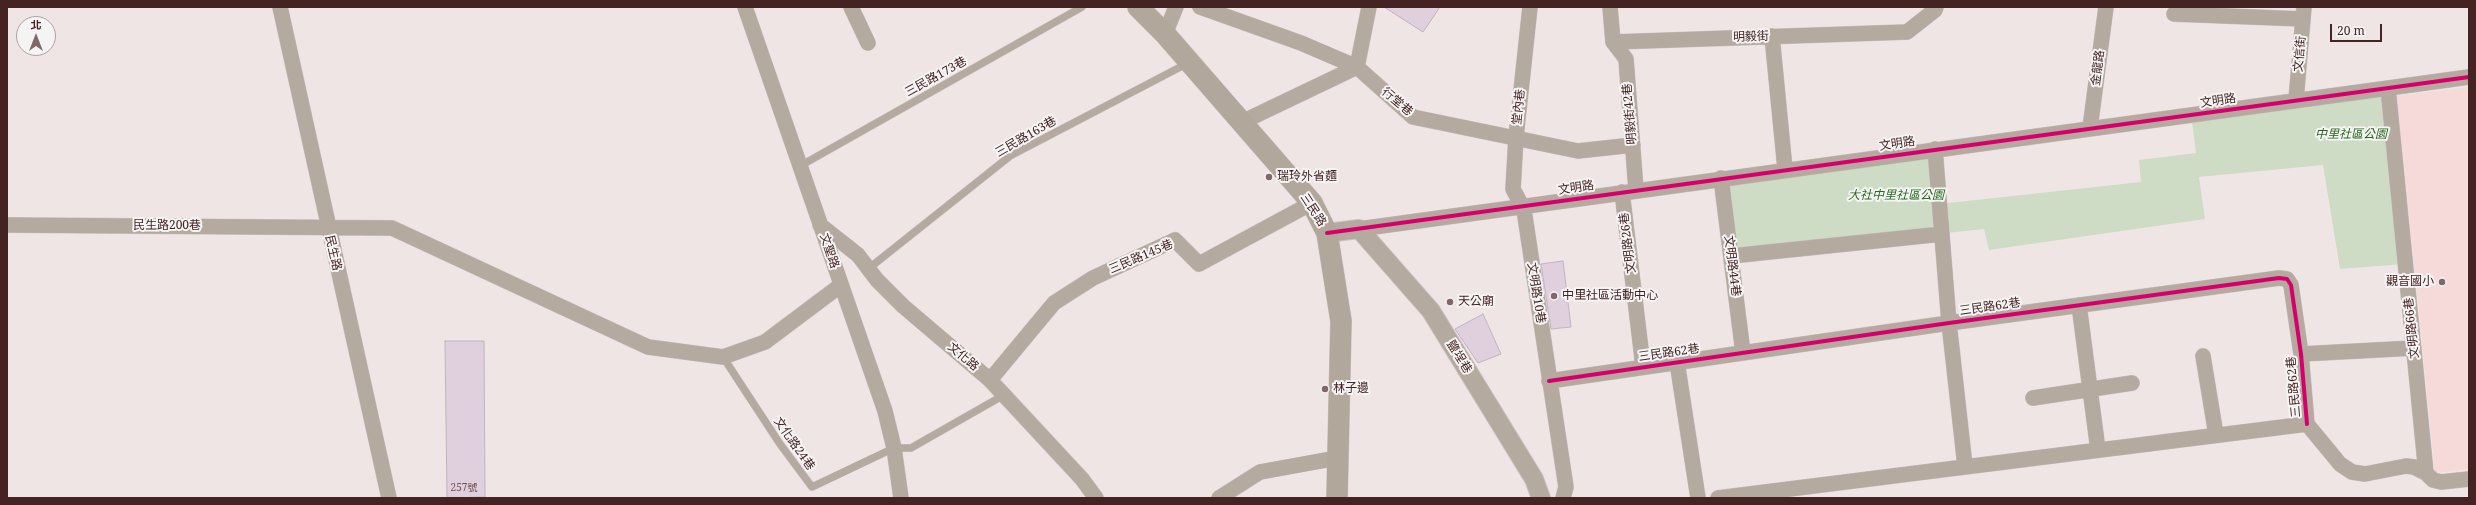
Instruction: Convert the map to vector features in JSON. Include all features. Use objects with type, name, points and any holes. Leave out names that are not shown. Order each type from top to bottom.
[{"type":"main road","name":"三民路","points":[[1138,7],[1190,62],[1312,203],[1327,233],[1341,320],[1337,498]]},
{"type":"street","name":"民生路","points":[[280,7],[327,227],[389,498]]},
{"type":"street","name":"文聖路","points":[[746,7],[885,411],[894,448],[901,498]]},
{"type":"street","points":[[851,7],[868,43]]},
{"type":"street","points":[[1165,34],[1176,7]]},
{"type":"street","name":"行堂巷","points":[[1200,7],[1302,43],[1357,67],[1413,117],[1578,151],[1633,145]]},
{"type":"street","points":[[1242,122],[1357,67],[1369,7]]},
{"type":"street","name":"堂內巷","points":[[1523,205],[1513,189],[1516,138],[1530,7]]},
{"type":"street","points":[[1610,7],[1613,42]]},
{"type":"street","name":"明毅街","points":[[1613,42],[1906,32],[1936,7]]},
{"type":"street","name":"金龍路","points":[[2090,128],[2106,7]]},
{"type":"street","points":[[2174,14],[2304,13]]},
{"type":"street","name":"文信街","points":[[2296,100],[2304,13]]},
{"type":"street","points":[[1772,36],[1785,170]]},
{"type":"street","name":"明毅街42巷","points":[[1613,42],[1626,59],[1633,145],[1629,191]]},
{"type":"street","name":"文明路","points":[[1327,233],[1523,205],[2469,77]]},
{"type":"street","name":"文明路66巷","points":[[2388,88],[2426,473]]},
{"type":"street","name":"三民路62巷","points":[[1935,149],[1949,323],[1965,466]]},
{"type":"street","name":"文明路44巷","points":[[1721,178],[1742,353]]},
{"type":"street","name":"文明路26巷","points":[[1629,191],[1643,366]]},
{"type":"street","name":"三民路145巷","points":[[990,380],[1054,303],[1093,278],[1175,240],[1199,264],[1312,203]]},
{"type":"street","name":"文明路10巷","points":[[1523,205],[1566,487],[1563,498]]},
{"type":"street","name":"民生路200巷","points":[[7,225],[392,228],[648,347],[723,357]]},
{"type":"street","name":"文化路","points":[[820,225],[858,254],[868,269],[903,306],[990,380],[1096,498]]},
{"type":"street","name":"鹽埕巷","points":[[1360,229],[1431,311],[1534,479],[1541,498]]},
{"type":"street","points":[[1731,256],[1942,234]]},
{"type":"street","name":"三民路62巷","points":[[1549,381],[1643,366],[2280,278],[2287,279],[2291,284],[2301,354],[2307,424],[1965,466],[1722,498]]},
{"type":"street","points":[[723,357],[765,342],[841,285]]},
{"type":"street","points":[[2079,305],[2098,450]]},
{"type":"street","points":[[2301,354],[2414,348]]},
{"type":"street","points":[[2203,356],[2216,435]]},
{"type":"street","points":[[1677,362],[1698,498]]},
{"type":"street","points":[[2033,398],[2132,383]]},
{"type":"street","points":[[2307,424],[2340,464],[2352,472],[2364,474],[2406,466],[2414,467],[2426,473],[2433,480],[2440,482],[2469,479]]},
{"type":"street","points":[[1219,498],[1260,472],[1337,458]]},
{"type":"lane","name":"三民路173巷","points":[[800,166],[1082,7]]},
{"type":"lane","name":"三民路163巷","points":[[868,269],[1010,156],[1190,62]]},
{"type":"lane","name":"文化路24巷","points":[[723,357],[780,444],[812,487],[894,448]]},
{"type":"lane","points":[[894,448],[911,448],[1004,395]]},
{"type":"shaded area","name":"觀音國小","points":[[2469,87],[2469,469],[2435,473],[2397,96]]},
{"type":"green space","name":"中里社區公園","points":[[2388,88],[2405,264],[2340,269],[2323,165],[2199,177],[2205,219],[1989,250],[1984,229],[1731,256],[1721,178],[1935,149],[1939,204],[2141,182],[2139,160],[2196,153],[2191,114]]},
{"type":"building","points":[[1384,7],[1440,7],[1423,32]]},
{"type":"building","name":"中里社區活動中心","points":[[1563,261],[1571,327],[1551,329],[1541,264]]},
{"type":"building","points":[[1483,314],[1501,354],[1478,363],[1455,329]]},
{"type":"building","points":[[445,341],[484,341],[485,497],[447,498]]},
{"type":"cycle path","points":[[1327,233],[2469,77]]},
{"type":"cycle path","points":[[1549,381],[1949,323],[2279,278],[2287,279],[2291,285],[2301,354],[2307,424]]},
{"type":"place","name":"瑞玲外省麵","points":[[1269,177]]},
{"type":"place","name":"觀音國小","points":[[2442,282]]},
{"type":"place","name":"中里社區活動中心","points":[[1554,296]]},
{"type":"place","name":"天公廟","points":[[1450,302]]},
{"type":"place","name":"林子邊","points":[[1325,389]]},
{"type":"park label","name":"大社中里社區公園","points":[[1896,196]]}]
